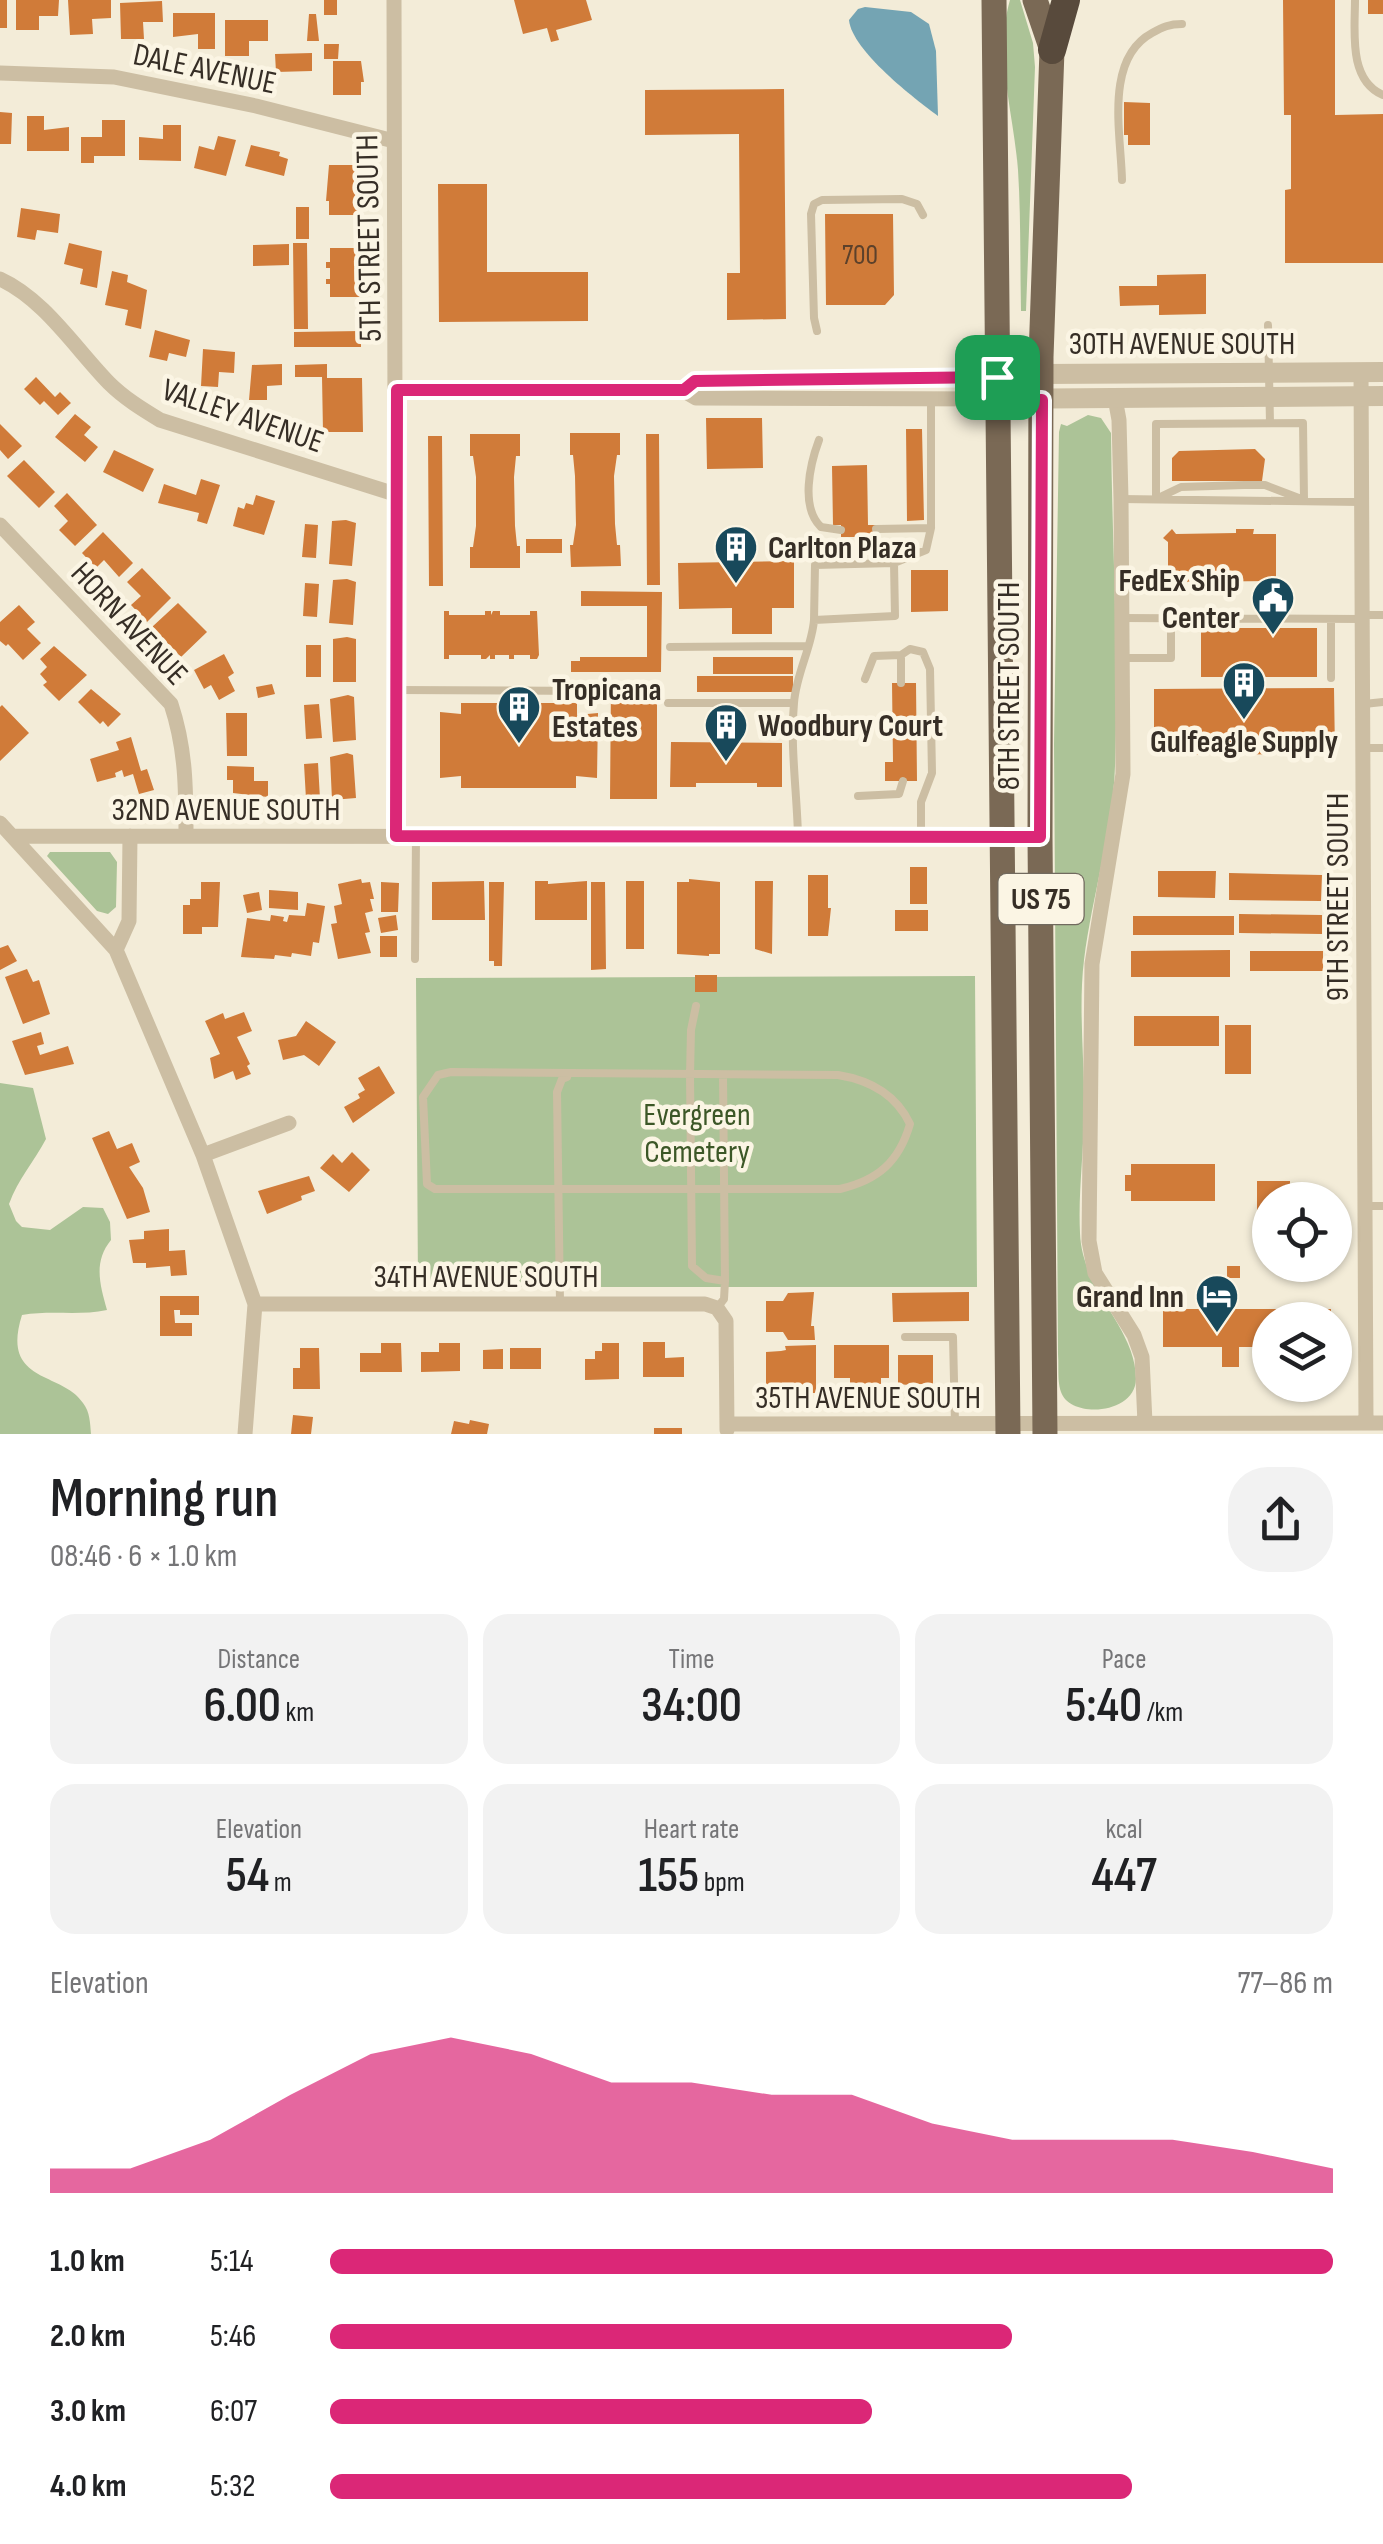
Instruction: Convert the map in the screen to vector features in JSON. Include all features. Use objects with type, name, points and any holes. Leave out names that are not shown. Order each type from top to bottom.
[{"type":"highway","points":[[1052,50],[1066,0]]},
{"type":"main road","name":"8TH STREET SOUTH","points":[[994,0],[1008,1429]]},
{"type":"main road","name":"8TH STREET SOUTH","points":[[1035,0],[1052,50],[1042,387],[1040,837],[1045,1429]]},
{"type":"street","name":"5TH STREET SOUTH","points":[[394,0],[396,836]]},
{"type":"street","name":"DALE AVENUE","points":[[0,73],[114,76],[394,141]]},
{"type":"street","name":"VALLEY AVENUE","points":[[0,279],[21,289],[122,394],[160,420],[398,496]]},
{"type":"street","name":"9TH STREET SOUTH","points":[[1361,371],[1372,395],[1362,502],[1366,1423]]},
{"type":"street","name":"30TH AVENUE SOUTH","points":[[684,390],[695,381],[818,380],[997,388],[1269,372],[1383,372]]},
{"type":"street","points":[[818,380],[818,400]]},
{"type":"street","name":"30TH AVENUE SOUTH","points":[[1042,387],[1115,398],[1372,395]]},
{"type":"street","name":"30TH AVENUE SOUTH","points":[[397,390],[684,390],[696,398],[818,400],[932,399],[997,388]]},
{"type":"street","points":[[1115,398],[1121,499],[1123,774],[1092,964],[1089,1241],[1095,1273],[1134,1335],[1142,1357],[1145,1423]]},
{"type":"street","name":"HORN AVENUE","points":[[0,524],[171,704],[182,736],[186,836]]},
{"type":"street","points":[[0,823],[116,950],[202,1155],[255,1304],[245,1434]]},
{"type":"street","name":"32ND AVENUE SOUTH","points":[[12,836],[1040,837]]},
{"type":"street","points":[[116,950],[129,921],[130,836]]},
{"type":"street","points":[[1365,911],[1383,911]]},
{"type":"street","points":[[202,1155],[289,1123]]},
{"type":"street","name":"34TH AVENUE SOUTH","points":[[255,1304],[692,1303],[716,1308]]},
{"type":"street","points":[[716,1308],[726,1321],[727,1429]]},
{"type":"street","name":"35TH AVENUE SOUTH","points":[[727,1429],[1383,1423]]},
{"type":"lane","points":[[1355,0],[1356,61],[1374,91],[1383,94]]},
{"type":"lane","points":[[1122,180],[1123,66],[1128,52],[1143,38],[1170,24],[1182,24]]},
{"type":"lane","points":[[818,331],[814,318],[814,204],[822,200],[902,199],[918,204],[923,215]]},
{"type":"lane","points":[[1268,325],[1270,423]]},
{"type":"lane","points":[[798,836],[794,703],[814,620],[815,565],[894,563],[926,550],[931,528],[932,399]]},
{"type":"lane","points":[[1156,499],[1156,424],[1303,423],[1304,500]]},
{"type":"lane","points":[[819,440],[810,464],[810,512],[820,527],[841,530]]},
{"type":"lane","points":[[1156,499],[1181,487],[1265,485],[1304,500]]},
{"type":"lane","points":[[1121,499],[1362,502]]},
{"type":"lane","points":[[876,529],[931,528]]},
{"type":"lane","points":[[814,620],[895,616],[894,563]]},
{"type":"lane","points":[[1122,618],[1331,619],[1383,615]]},
{"type":"lane","points":[[1122,658],[1172,658],[1171,618]]},
{"type":"lane","points":[[1331,619],[1331,678]]},
{"type":"lane","points":[[670,648],[806,646]]},
{"type":"lane","points":[[865,680],[874,656],[890,652],[922,652],[930,669],[932,773],[922,802],[921,836]]},
{"type":"lane","points":[[901,655],[901,683]]},
{"type":"lane","points":[[397,690],[595,691]]},
{"type":"lane","points":[[1364,704],[1383,702]]},
{"type":"lane","points":[[668,703],[794,703]]},
{"type":"lane","points":[[1364,748],[1383,748]]},
{"type":"lane","points":[[858,796],[899,794],[903,781]]},
{"type":"lane","points":[[415,959],[416,836]]},
{"type":"lane","points":[[696,1006],[690,1075],[692,1266],[706,1278],[725,1280]]},
{"type":"lane","points":[[438,1075],[571,1075],[838,1075],[862,1079],[888,1095],[910,1124],[888,1166],[864,1183],[840,1189],[435,1189],[427,1184],[423,1097],[438,1075]]},
{"type":"lane","points":[[560,1304],[558,1092],[562,1079],[571,1075]]},
{"type":"lane","points":[[716,1308],[724,1299],[725,1280],[723,1075]]},
{"type":"lane","points":[[1366,1206],[1383,1206]]},
{"type":"lane","points":[[905,1337],[953,1336],[955,1424]]},
{"type":"green space","points":[[1010,0],[1020,0],[1033,43],[1035,67],[1026,311],[1021,311],[1018,170],[1004,63]]},
{"type":"green space","points":[[1088,415],[1101,418],[1111,433],[1116,724],[1110,815],[1082,979],[1084,1112],[1080,1233],[1090,1273],[1128,1343],[1136,1379],[1125,1400],[1102,1409],[1088,1409],[1067,1401],[1059,1378],[1054,744],[1059,432],[1061,424],[1067,426]]},
{"type":"green space","points":[[50,852],[110,852],[117,862],[116,907],[108,914],[97,911],[47,856]]},
{"type":"green space","name":"Evergreen Cemetery","points":[[975,976],[977,1287],[418,1287],[416,978]]},
{"type":"green space","points":[[0,1083],[33,1088],[46,1139],[9,1204],[16,1221],[22,1227],[50,1230],[83,1207],[103,1208],[110,1222],[111,1240],[102,1257],[100,1274],[107,1310],[22,1315],[17,1337],[26,1365],[62,1385],[83,1403],[91,1434],[0,1434]]},
{"type":"water","points":[[865,7],[911,12],[929,24],[936,51],[938,116],[886,73],[861,46],[849,20]]},
{"type":"building","points":[[0,0],[7,0],[7,28],[0,28]]},
{"type":"building","points":[[16,0],[59,0],[58,16],[39,16],[39,30],[16,30]]},
{"type":"building","points":[[68,0],[111,0],[111,18],[92,19],[93,34],[70,35]]},
{"type":"building","points":[[324,0],[337,0],[337,15],[324,15]]},
{"type":"building","points":[[514,0],[586,0],[592,20],[556,30],[559,40],[551,42],[547,28],[523,34]]},
{"type":"building","points":[[1283,0],[1335,0],[1335,115],[1383,114],[1383,263],[1285,263],[1291,115],[1284,115]]},
{"type":"building","points":[[1368,0],[1383,0],[1383,14],[1368,14]]},
{"type":"building","points":[[162,1],[163,22],[143,22],[144,39],[121,39],[120,3]]},
{"type":"building","points":[[173,13],[215,13],[215,49],[198,49],[198,34],[173,37]]},
{"type":"building","points":[[309,14],[316,14],[319,41],[307,41]]},
{"type":"building","points":[[225,20],[268,20],[268,41],[249,41],[249,56],[225,56]]},
{"type":"building","points":[[324,44],[339,44],[338,59],[324,59]]},
{"type":"building","points":[[312,53],[312,71],[276,72],[275,54]]},
{"type":"building","points":[[333,61],[361,61],[361,95],[333,95]]},
{"type":"building","points":[[784,89],[786,319],[727,320],[727,273],[740,273],[739,134],[645,135],[645,90]]},
{"type":"building","points":[[1124,102],[1150,103],[1150,145],[1128,145],[1128,135],[1124,135]]},
{"type":"building","points":[[0,112],[12,113],[11,144],[0,144]]},
{"type":"building","points":[[27,116],[44,116],[44,130],[69,127],[69,151],[27,151]]},
{"type":"building","points":[[102,120],[125,120],[125,156],[94,156],[94,163],[81,163],[81,137],[102,137]]},
{"type":"building","points":[[163,125],[181,125],[181,161],[139,160],[139,137],[163,139]]},
{"type":"building","points":[[218,136],[236,140],[226,176],[194,168],[199,146],[214,150]]},
{"type":"building","points":[[251,145],[280,152],[279,156],[288,159],[284,176],[245,166]]},
{"type":"building","points":[[329,165],[361,165],[361,215],[329,215]]},
{"type":"building","points":[[438,184],[487,184],[487,272],[588,272],[588,321],[439,322]]},
{"type":"building","points":[[296,207],[309,207],[309,239],[296,239]]},
{"type":"building","points":[[21,208],[60,214],[58,233],[37,230],[35,240],[17,237]]},
{"type":"building","points":[[825,214],[893,214],[894,295],[885,305],[826,305]]},
{"type":"building","points":[[69,243],[102,251],[97,288],[80,284],[83,269],[64,264]]},
{"type":"building","points":[[293,243],[307,243],[308,329],[294,329]]},
{"type":"building","points":[[289,244],[289,265],[253,266],[253,245]]},
{"type":"building","points":[[330,248],[361,248],[361,297],[330,297],[326,279],[330,279],[330,268],[326,268],[326,262],[330,262]]},
{"type":"building","points":[[112,271],[128,275],[127,282],[147,290],[141,329],[125,325],[128,310],[105,305]]},
{"type":"building","points":[[1206,274],[1206,314],[1159,315],[1159,305],[1120,306],[1119,286],[1157,286],[1157,275]]},
{"type":"building","points":[[155,330],[190,340],[186,357],[169,353],[167,361],[149,357]]},
{"type":"building","points":[[361,331],[361,347],[294,347],[294,332]]},
{"type":"building","points":[[203,349],[235,352],[234,373],[219,372],[218,387],[201,386]]},
{"type":"building","points":[[282,364],[282,385],[267,386],[267,400],[249,400],[252,365]]},
{"type":"building","points":[[327,364],[327,378],[362,378],[363,432],[323,432],[322,377],[295,377],[295,365]]},
{"type":"building","points":[[36,377],[55,397],[60,392],[71,403],[58,415],[24,389]]},
{"type":"building","points":[[75,414],[91,427],[84,435],[98,447],[85,462],[55,437]]},
{"type":"building","points":[[706,418],[762,418],[763,468],[707,469]]},
{"type":"building","points":[[0,424],[22,446],[8,459],[0,450]]},
{"type":"building","points":[[906,429],[922,429],[924,520],[907,521]]},
{"type":"building","points":[[570,433],[620,433],[620,455],[614,476],[621,566],[571,567],[570,545],[576,525]]},
{"type":"building","points":[[470,434],[520,434],[520,456],[516,456],[514,477],[520,568],[470,568],[476,526],[476,477],[470,456]]},
{"type":"building","points":[[646,434],[659,434],[660,585],[647,585]]},
{"type":"building","points":[[428,436],[442,436],[443,586],[429,586]]},
{"type":"building","points":[[1255,449],[1265,459],[1262,481],[1172,481],[1172,458],[1179,451]]},
{"type":"building","points":[[114,450],[154,469],[143,492],[103,472]]},
{"type":"building","points":[[24,460],[55,492],[39,508],[7,476]]},
{"type":"building","points":[[867,465],[868,525],[876,525],[876,537],[841,537],[841,525],[833,525],[832,466]]},
{"type":"building","points":[[201,479],[220,485],[207,524],[197,521],[199,513],[158,503],[164,484],[196,495]]},
{"type":"building","points":[[67,493],[97,525],[75,546],[59,530],[68,521],[54,506]]},
{"type":"building","points":[[256,495],[275,501],[264,535],[233,526],[238,507],[253,505]]},
{"type":"building","points":[[332,521],[356,523],[352,566],[329,564]]},
{"type":"building","points":[[305,524],[318,525],[316,558],[302,557]]},
{"type":"building","points":[[1172,529],[1176,534],[1254,529],[1253,534],[1276,534],[1276,581],[1175,582],[1171,586],[1164,578],[1168,573],[1168,542],[1163,538]]},
{"type":"building","points":[[103,532],[133,563],[119,577],[104,560],[96,568],[82,553]]},
{"type":"building","points":[[526,539],[562,539],[562,553],[526,553]]},
{"type":"building","name":"Carlton Plaza","points":[[794,561],[794,608],[772,608],[772,634],[732,634],[732,608],[679,609],[678,563]]},
{"type":"building","points":[[142,568],[171,598],[147,622],[131,605],[141,596],[127,582]]},
{"type":"building","points":[[911,570],[948,570],[948,611],[911,612]]},
{"type":"building","points":[[333,580],[356,582],[353,625],[329,623]]},
{"type":"building","points":[[305,583],[319,584],[317,617],[303,616]]},
{"type":"building","points":[[581,591],[662,592],[661,672],[571,672],[571,661],[580,661],[580,657],[647,657],[647,606],[581,606]]},
{"type":"building","points":[[178,603],[207,632],[181,657],[152,627]]},
{"type":"building","points":[[19,605],[35,622],[27,629],[41,643],[23,660],[0,641],[0,622]]},
{"type":"building","points":[[444,611],[449,611],[449,615],[485,615],[485,611],[491,611],[491,615],[500,611],[500,615],[530,615],[530,611],[537,611],[539,655],[537,659],[530,659],[530,655],[509,659],[509,655],[495,655],[495,659],[490,659],[490,655],[481,659],[481,655],[449,655],[449,659],[444,659]]},
{"type":"building","points":[[1201,628],[1317,628],[1317,677],[1201,677]]},
{"type":"building","points":[[333,639],[356,639],[356,682],[333,682]]},
{"type":"building","points":[[306,645],[321,645],[321,677],[306,677]]},
{"type":"building","points":[[54,646],[87,675],[59,701],[43,685],[47,682],[40,674],[47,667],[40,659]]},
{"type":"building","points":[[224,654],[234,673],[228,677],[235,691],[219,700],[211,685],[204,689],[194,670]]},
{"type":"building","points":[[713,657],[793,657],[793,674],[713,674]]},
{"type":"building","points":[[697,676],[793,676],[793,692],[697,692]]},
{"type":"building","points":[[892,683],[916,683],[917,781],[885,781],[885,762],[893,762]]},
{"type":"building","points":[[272,684],[275,694],[258,698],[256,687]]},
{"type":"building","points":[[611,685],[657,685],[657,799],[610,799]]},
{"type":"building","name":"Gulfeagle Supply","points":[[1334,688],[1335,754],[1154,755],[1154,689]]},
{"type":"building","points":[[91,689],[121,714],[108,727],[78,702]]},
{"type":"building","points":[[354,697],[356,740],[333,742],[330,699]]},
{"type":"building","name":"Tropicana Estates","points":[[461,703],[577,703],[577,715],[598,713],[597,778],[576,776],[576,788],[461,788],[461,776],[440,778],[440,712],[461,714]]},
{"type":"building","points":[[319,704],[322,738],[306,739],[304,705]]},
{"type":"building","points":[[0,707],[29,733],[0,761]]},
{"type":"building","points":[[226,713],[247,713],[247,756],[227,756]]},
{"type":"building","points":[[131,737],[141,771],[147,769],[154,790],[139,794],[133,774],[124,777],[122,770],[115,773],[116,777],[97,782],[90,759],[119,750],[116,742]]},
{"type":"building","name":"Woodbury Court","points":[[671,742],[782,743],[782,787],[696,783],[696,787],[670,787]]},
{"type":"building","points":[[353,755],[356,798],[332,800],[330,757]]},
{"type":"building","points":[[318,763],[320,799],[306,799],[304,764]]},
{"type":"building","points":[[227,766],[254,767],[254,781],[268,781],[268,797],[233,793],[233,780],[227,780]]},
{"type":"building","points":[[910,867],[927,867],[927,904],[910,904]]},
{"type":"building","points":[[1158,871],[1216,871],[1215,898],[1158,897]]},
{"type":"building","points":[[1229,873],[1322,875],[1321,901],[1229,900]]},
{"type":"building","points":[[808,875],[828,875],[828,936],[808,936]]},
{"type":"building","points":[[361,879],[362,883],[370,882],[374,899],[370,899],[373,911],[365,913],[371,953],[338,959],[331,924],[337,923],[334,906],[342,904],[338,884]]},
{"type":"building","points":[[484,881],[485,920],[432,920],[432,882]]},
{"type":"building","points":[[535,881],[587,881],[587,920],[535,920]]},
{"type":"building","points":[[626,881],[644,881],[644,949],[626,949]]},
{"type":"building","points":[[755,881],[773,881],[772,954],[755,949]]},
{"type":"building","points":[[201,882],[220,882],[218,927],[202,927],[202,934],[183,934],[183,905],[190,905],[190,899],[201,899]]},
{"type":"building","points":[[381,882],[399,883],[398,912],[381,912]]},
{"type":"building","points":[[489,882],[504,882],[502,966],[489,961]]},
{"type":"building","points":[[591,882],[605,882],[606,969],[591,970]]},
{"type":"building","points":[[677,882],[720,882],[720,954],[677,954]]},
{"type":"building","points":[[269,890],[298,892],[298,910],[269,908]]},
{"type":"building","points":[[259,892],[262,910],[247,913],[243,895]]},
{"type":"building","points":[[307,903],[325,906],[319,943],[313,942],[311,956],[292,953],[291,957],[275,955],[274,959],[241,957],[247,918],[270,921],[271,915],[284,917],[287,922],[289,915],[305,916]]},
{"type":"building","points":[[895,910],[928,910],[928,931],[895,931]]},
{"type":"building","points":[[1239,914],[1322,915],[1322,934],[1239,933]]},
{"type":"building","points":[[396,915],[398,930],[381,933],[378,918]]},
{"type":"building","points":[[1133,916],[1234,916],[1234,935],[1133,935]]},
{"type":"building","points":[[380,936],[397,936],[397,957],[380,957]]},
{"type":"building","points":[[8,945],[17,961],[0,970],[0,948]]},
{"type":"building","points":[[1230,950],[1230,977],[1131,977],[1131,951]]},
{"type":"building","points":[[1250,951],[1323,951],[1323,971],[1250,971]]},
{"type":"building","points":[[27,969],[33,982],[39,980],[50,1014],[23,1024],[5,977]]},
{"type":"building","points":[[695,975],[717,975],[717,992],[695,992]]},
{"type":"building","points":[[244,1012],[252,1031],[237,1037],[251,1074],[236,1080],[233,1071],[214,1079],[210,1058],[220,1054],[205,1021],[223,1013],[225,1019]]},
{"type":"building","points":[[1134,1016],[1219,1016],[1219,1046],[1134,1046]]},
{"type":"building","points":[[306,1021],[336,1042],[319,1066],[304,1055],[283,1060],[278,1040],[296,1036]]},
{"type":"building","points":[[1225,1025],[1251,1025],[1251,1074],[1225,1074]]},
{"type":"building","points":[[41,1032],[44,1044],[37,1046],[40,1055],[68,1046],[74,1064],[25,1075],[12,1041]]},
{"type":"building","points":[[379,1066],[395,1093],[353,1123],[344,1107],[360,1098],[358,1094],[365,1090],[358,1078]]},
{"type":"building","points":[[109,1131],[117,1149],[132,1143],[140,1162],[129,1167],[143,1188],[150,1212],[127,1219],[92,1138]]},
{"type":"building","points":[[352,1152],[370,1170],[349,1192],[320,1168],[333,1154],[342,1163]]},
{"type":"building","points":[[1131,1164],[1215,1164],[1215,1201],[1131,1201],[1131,1191],[1125,1191],[1125,1175],[1131,1175]]},
{"type":"building","points":[[309,1176],[315,1191],[267,1214],[258,1191]]},
{"type":"building","points":[[169,1229],[169,1251],[185,1250],[187,1275],[171,1276],[170,1266],[146,1268],[146,1263],[133,1263],[129,1240],[144,1239],[144,1231]]},
{"type":"building","points":[[1227,1266],[1240,1266],[1240,1278],[1227,1278]]},
{"type":"building","points":[[814,1292],[811,1326],[815,1340],[788,1340],[783,1332],[766,1332],[766,1301],[783,1301],[788,1293]]},
{"type":"building","points":[[969,1292],[969,1321],[893,1322],[892,1293]]},
{"type":"building","points":[[160,1296],[199,1296],[199,1315],[180,1315],[180,1310],[174,1310],[175,1323],[192,1323],[192,1336],[160,1336]]},
{"type":"building","name":"Grand Inn","points":[[1163,1309],[1252,1309],[1252,1347],[1239,1347],[1239,1367],[1222,1367],[1222,1347],[1163,1347]]},
{"type":"building","points":[[643,1342],[665,1342],[665,1358],[684,1357],[684,1377],[643,1377]]},
{"type":"building","points":[[381,1343],[401,1343],[402,1372],[360,1372],[360,1353],[381,1353]]},
{"type":"building","points":[[439,1343],[460,1343],[460,1371],[421,1372],[421,1352],[439,1352]]},
{"type":"building","points":[[602,1343],[619,1343],[619,1379],[585,1380],[585,1359],[595,1359],[595,1351],[602,1351]]},
{"type":"building","points":[[816,1345],[816,1393],[786,1393],[781,1387],[766,1387],[766,1352],[786,1350],[785,1346]]},
{"type":"building","points":[[834,1345],[889,1345],[889,1378],[881,1378],[881,1384],[850,1384],[850,1378],[834,1378]]},
{"type":"building","points":[[300,1348],[319,1348],[320,1389],[293,1389],[293,1368],[300,1368]]},
{"type":"building","points":[[510,1348],[541,1348],[541,1369],[510,1369]]},
{"type":"building","points":[[503,1349],[503,1369],[483,1369],[483,1350]]},
{"type":"building","points":[[898,1355],[933,1355],[933,1384],[898,1384]]},
{"type":"building","points":[[293,1415],[313,1417],[311,1434],[291,1434]]},
{"type":"building","points":[[470,1420],[489,1424],[487,1434],[451,1434],[454,1421],[469,1424]]},
{"type":"building","points":[[654,1428],[682,1428],[682,1434],[654,1434]]},
{"type":"place","name":"Carlton Plaza","points":[[736,585]]},
{"type":"place","name":"FedEx Ship Center","points":[[1273,636]]},
{"type":"place","name":"Gulfeagle Supply","points":[[1244,721]]},
{"type":"place","name":"Tropicana Estates","points":[[519,745]]},
{"type":"place","name":"Woodbury Court","points":[[726,763]]},
{"type":"place","name":"Grand Inn","points":[[1217,1334]]},
{"type":"route","points":[[997,377],[997,400],[1042,400],[1040,837],[396,836],[397,390],[684,390],[695,381],[997,377]]}]
